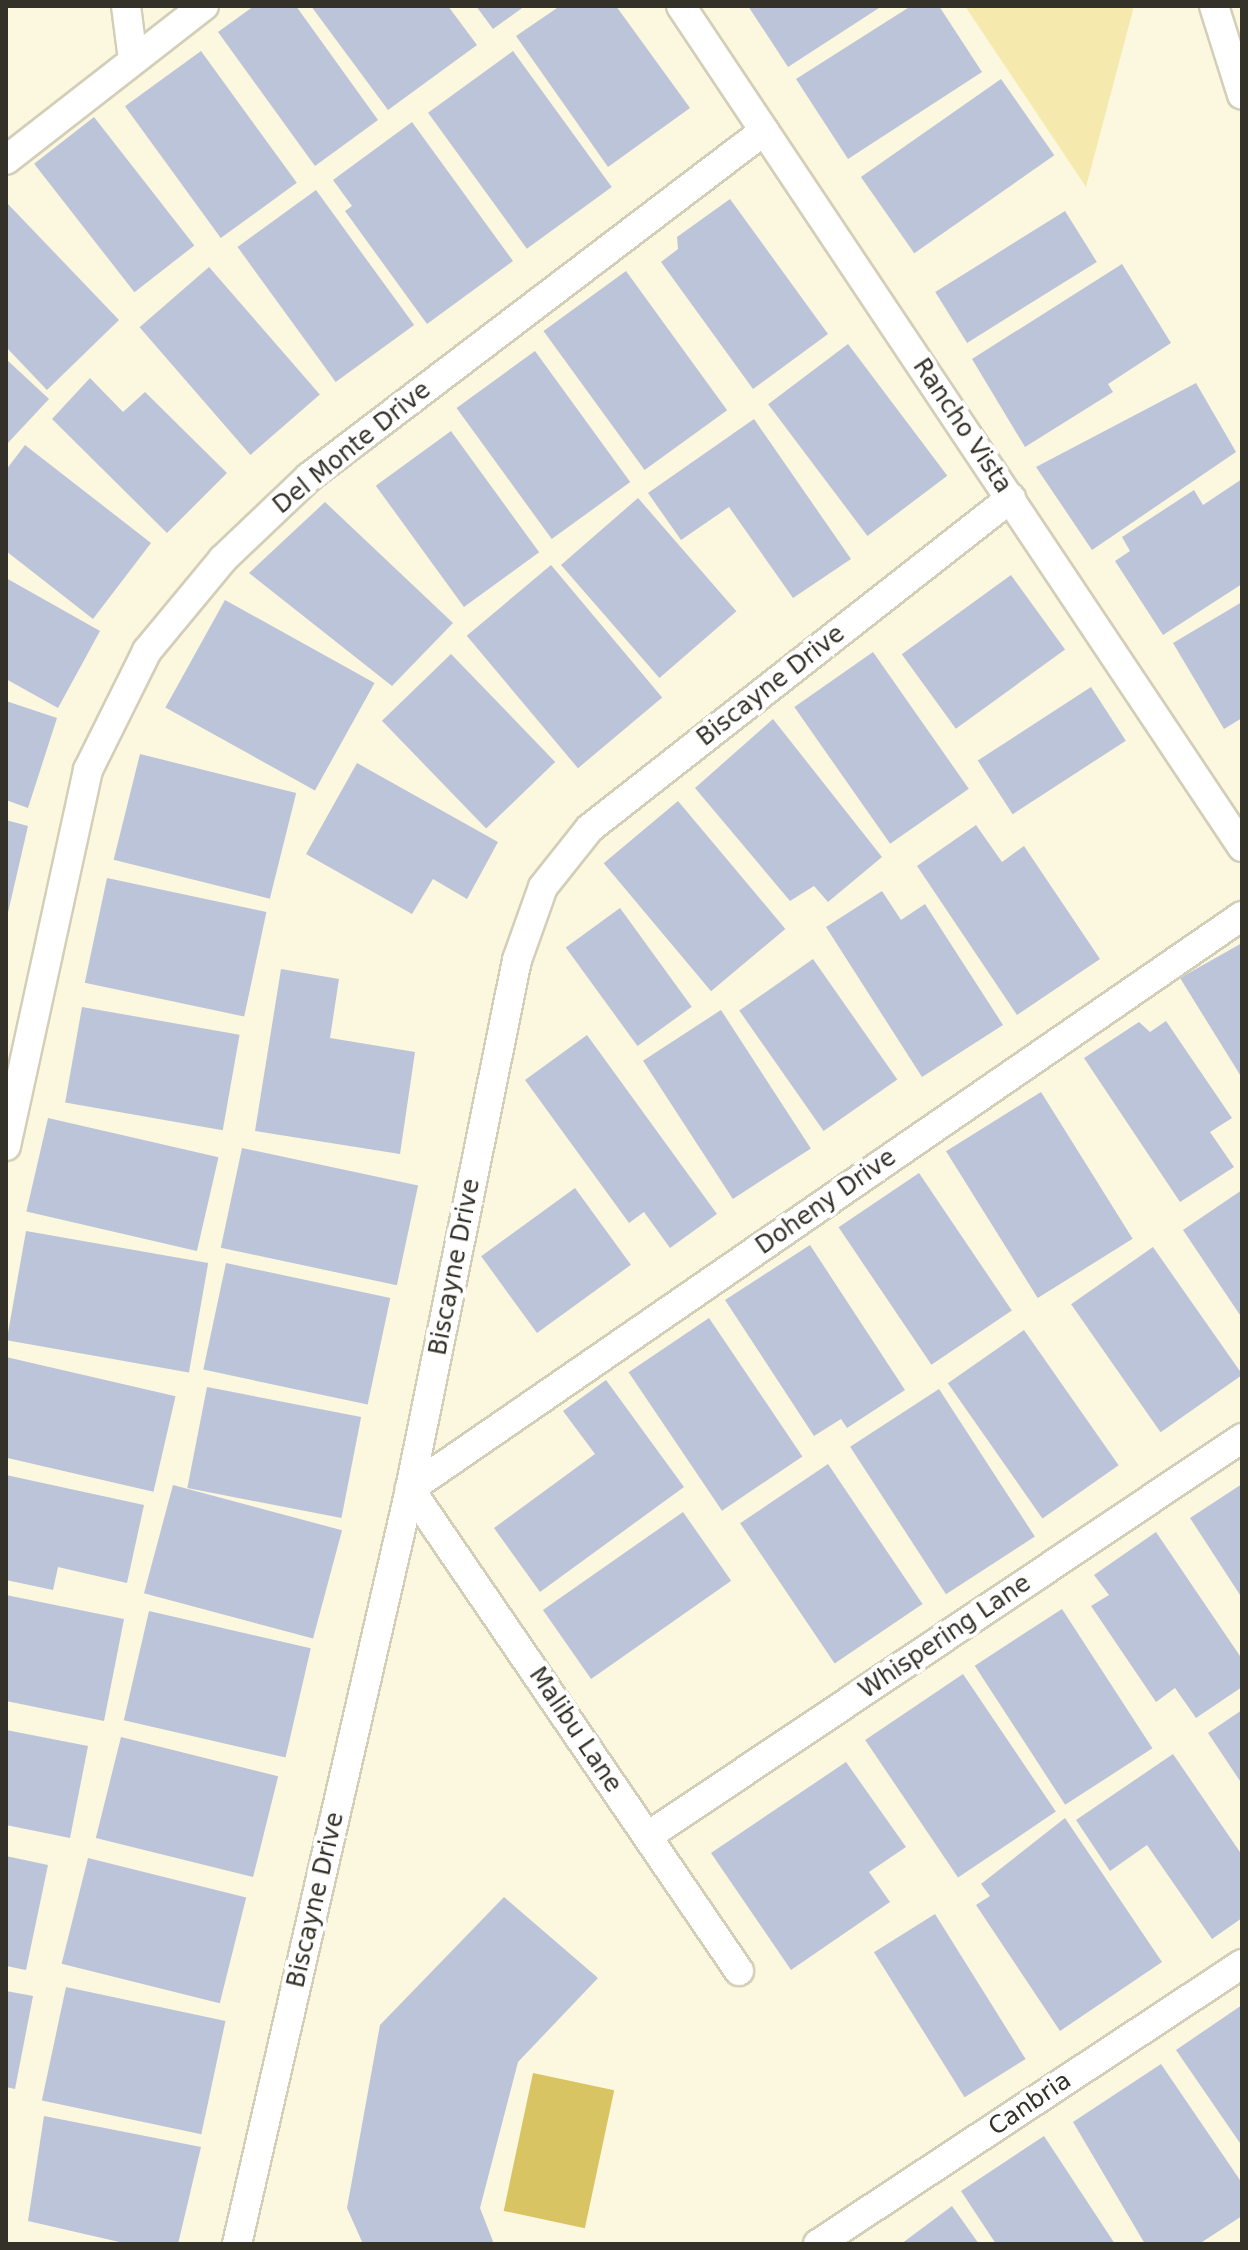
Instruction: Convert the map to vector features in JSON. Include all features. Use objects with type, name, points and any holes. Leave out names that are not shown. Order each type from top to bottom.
[{"type":"lane","points":[[126,6],[133,60]]},
{"type":"lane","points":[[6,160],[204,6]]},
{"type":"lane","name":"Rancho Vista","points":[[681,6],[1242,847]]},
{"type":"lane","points":[[1214,6],[1242,95]]},
{"type":"lane","name":"Del Monte Drive","points":[[6,1146],[88,770],[147,651],[223,559],[309,477],[764,131]]},
{"type":"lane","name":"Biscayne Drive","points":[[237,2244],[410,1489],[517,960],[543,887],[590,828],[1011,498]]},
{"type":"lane","name":"Doheny Drive","points":[[410,1489],[1242,916]]},
{"type":"lane","name":"Whispering Lane","points":[[648,1836],[1242,1438]]},
{"type":"lane","name":"Malibu Lane","points":[[410,1489],[739,1971]]},
{"type":"lane","name":"Canbria","points":[[818,2244],[1242,1964]]},
{"type":"shaded area","points":[[965,6],[1134,6],[1086,187]]},
{"type":"shaded area","points":[[533,2073],[614,2090],[585,2228],[504,2211]]},
{"type":"building","points":[[254,6],[296,6],[378,120],[315,166],[218,32]]},
{"type":"building","points":[[311,6],[448,6],[477,45],[388,110]]},
{"type":"building","points":[[476,6],[525,6],[493,29]]},
{"type":"building","points":[[560,6],[616,6],[690,108],[608,167],[516,36]]},
{"type":"building","points":[[748,6],[882,6],[788,67]]},
{"type":"building","points":[[911,6],[939,6],[982,72],[848,159],[796,79]]},
{"type":"building","points":[[201,51],[297,183],[221,238],[125,106]]},
{"type":"building","points":[[513,51],[612,187],[527,249],[428,113]]},
{"type":"building","points":[[1001,79],[1054,155],[914,253],[861,177]]},
{"type":"building","points":[[94,117],[194,245],[134,292],[34,164]]},
{"type":"building","points":[[412,122],[513,261],[427,324],[345,211],[352,206],[333,180]]},
{"type":"building","points":[[316,190],[414,325],[336,382],[238,247]]},
{"type":"building","points":[[730,199],[828,334],[753,389],[661,262],[678,249],[677,237]]},
{"type":"building","points":[[6,202],[119,320],[47,390],[6,347]]},
{"type":"building","points":[[1065,211],[1097,262],[967,343],[935,292]]},
{"type":"building","points":[[1122,264],[1171,343],[1108,384],[1113,392],[1025,447],[972,359]]},
{"type":"building","points":[[209,267],[320,395],[250,455],[140,327]]},
{"type":"building","points":[[626,271],[727,410],[645,470],[543,331]]},
{"type":"building","points":[[848,344],[947,476],[867,536],[768,404]]},
{"type":"building","points":[[535,351],[630,482],[552,539],[457,408]]},
{"type":"building","points":[[6,359],[49,399],[6,445]]},
{"type":"building","points":[[90,378],[123,412],[145,392],[227,473],[167,533],[52,419]]},
{"type":"building","points":[[1196,383],[1236,452],[1092,550],[1036,467]]},
{"type":"building","points":[[754,419],[851,559],[793,598],[729,507],[681,540],[648,493]]},
{"type":"building","points":[[451,431],[539,552],[464,607],[376,486]]},
{"type":"building","points":[[25,445],[151,543],[93,619],[6,551],[6,470]]},
{"type":"building","points":[[1242,479],[1242,584],[1163,635],[1115,561],[1130,551],[1122,537],[1194,490],[1203,505]]},
{"type":"building","points":[[638,498],[736,611],[659,678],[561,565]]},
{"type":"building","points":[[325,502],[453,623],[392,686],[249,573]]},
{"type":"building","points":[[551,565],[662,698],[578,768],[467,636]]},
{"type":"building","points":[[1011,575],[1065,649],[956,729],[902,654]]},
{"type":"building","points":[[6,578],[100,631],[58,708],[6,679]]},
{"type":"building","points":[[225,600],[375,683],[315,790],[165,708]]},
{"type":"building","points":[[1242,602],[1242,718],[1224,729],[1173,643]]},
{"type":"building","points":[[873,652],[969,789],[890,844],[794,707]]},
{"type":"building","points":[[451,654],[555,762],[486,829],[382,721]]},
{"type":"building","points":[[1091,687],[1126,741],[1013,814],[978,761]]},
{"type":"building","points":[[6,701],[57,718],[28,808],[6,800]]},
{"type":"building","points":[[773,719],[882,857],[828,902],[814,886],[790,901],[695,788]]},
{"type":"building","points":[[140,754],[296,793],[270,899],[114,860]]},
{"type":"building","points":[[357,763],[498,842],[467,899],[433,879],[412,914],[306,854]]},
{"type":"building","points":[[678,801],[785,929],[711,991],[604,863]]},
{"type":"building","points":[[6,820],[28,826],[7,917],[6,917]]},
{"type":"building","points":[[976,825],[1002,862],[1024,846],[1100,959],[1017,1015],[917,866]]},
{"type":"building","points":[[107,878],[266,912],[244,1017],[85,983]]},
{"type":"building","points":[[882,891],[901,920],[925,904],[1003,1025],[922,1077],[826,927]]},
{"type":"building","points":[[620,908],[692,1007],[638,1046],[566,947]]},
{"type":"building","points":[[1242,943],[1242,1078],[1180,978]]},
{"type":"building","points":[[813,959],[897,1079],[824,1131],[739,1011]]},
{"type":"building","points":[[281,969],[339,979],[330,1038],[415,1052],[400,1154],[255,1131]]},
{"type":"building","points":[[82,1007],[240,1035],[223,1130],[65,1103]]},
{"type":"building","points":[[721,1010],[811,1148],[733,1199],[643,1061]]},
{"type":"building","points":[[1166,1021],[1232,1118],[1210,1132],[1234,1167],[1180,1202],[1084,1058],[1139,1022],[1150,1032]]},
{"type":"building","points":[[587,1035],[717,1214],[670,1248],[644,1212],[629,1223],[525,1080]]},
{"type":"building","points":[[1041,1092],[1133,1239],[1038,1298],[946,1151]]},
{"type":"building","points":[[48,1118],[219,1157],[197,1251],[26,1212]]},
{"type":"building","points":[[242,1148],[418,1185],[397,1285],[221,1248]]},
{"type":"building","points":[[919,1173],[1012,1311],[931,1365],[839,1227]]},
{"type":"building","points":[[575,1188],[631,1265],[537,1333],[481,1256]]},
{"type":"building","points":[[1242,1190],[1242,1318],[1183,1230]]},
{"type":"building","points":[[26,1231],[208,1263],[189,1372],[7,1340]]},
{"type":"building","points":[[810,1245],[905,1390],[847,1428],[841,1419],[814,1436],[725,1300]]},
{"type":"building","points":[[1153,1247],[1242,1374],[1161,1432],[1071,1304]]},
{"type":"building","points":[[226,1263],[390,1298],[368,1405],[203,1370]]},
{"type":"building","points":[[709,1318],[802,1456],[722,1511],[629,1372]]},
{"type":"building","points":[[1024,1330],[1119,1465],[1042,1519],[948,1383]]},
{"type":"building","points":[[6,1357],[176,1396],[153,1492],[6,1458]]},
{"type":"building","points":[[606,1380],[684,1487],[540,1592],[494,1528],[595,1454],[563,1411]]},
{"type":"building","points":[[207,1387],[361,1417],[341,1518],[187,1488]]},
{"type":"building","points":[[939,1389],[1035,1537],[946,1594],[850,1447]]},
{"type":"building","points":[[828,1464],[923,1604],[835,1663],[740,1523]]},
{"type":"building","points":[[6,1475],[144,1505],[127,1583],[58,1567],[53,1590],[6,1580]]},
{"type":"building","points":[[1242,1484],[1242,1598],[1190,1518]]},
{"type":"building","points":[[173,1485],[342,1530],[313,1638],[144,1593]]},
{"type":"building","points":[[683,1512],[731,1581],[591,1679],[543,1610]]},
{"type":"building","points":[[1156,1532],[1242,1659],[1242,1687],[1196,1718],[1175,1688],[1156,1702],[1091,1606],[1109,1595],[1094,1575]]},
{"type":"building","points":[[6,1595],[124,1619],[104,1721],[6,1701]]},
{"type":"building","points":[[1062,1609],[1152,1748],[1065,1805],[975,1666]]},
{"type":"building","points":[[149,1611],[311,1648],[286,1757],[124,1720]]},
{"type":"building","points":[[963,1674],[1056,1812],[958,1878],[865,1740]]},
{"type":"building","points":[[1242,1710],[1242,1784],[1208,1733]]},
{"type":"building","points":[[6,1730],[88,1746],[70,1838],[6,1825]]},
{"type":"building","points":[[121,1737],[278,1776],[253,1877],[96,1838]]},
{"type":"building","points":[[1173,1754],[1242,1855],[1242,1918],[1212,1939],[1147,1845],[1110,1871],[1076,1820]]},
{"type":"building","points":[[846,1762],[906,1847],[869,1872],[890,1902],[791,1970],[711,1853]]},
{"type":"building","points":[[1065,1818],[1162,1962],[1060,2031],[976,1905],[990,1896],[981,1884]]},
{"type":"building","points":[[6,1856],[48,1865],[26,1970],[6,1966]]},
{"type":"building","points":[[88,1858],[246,1897],[220,2003],[62,1964]]},
{"type":"building","points":[[504,1897],[598,1978],[518,2062],[480,2208],[494,2244],[363,2244],[347,2208],[380,2025]]},
{"type":"building","points":[[935,1914],[1026,2059],[965,2097],[874,1952]]},
{"type":"building","points":[[66,1987],[225,2021],[201,2134],[42,2100]]},
{"type":"building","points":[[6,1991],[33,1996],[15,2089],[6,2087]]},
{"type":"building","points":[[1242,2005],[1242,2146],[1176,2050]]},
{"type":"building","points":[[1161,2064],[1242,2183],[1242,2216],[1199,2244],[1145,2244],[1073,2122]]},
{"type":"building","points":[[44,2116],[201,2147],[178,2244],[128,2244],[28,2221]]},
{"type":"building","points":[[1044,2136],[1115,2244],[996,2244],[961,2191]]},
{"type":"building","points":[[952,2206],[979,2244],[901,2244]]}]
